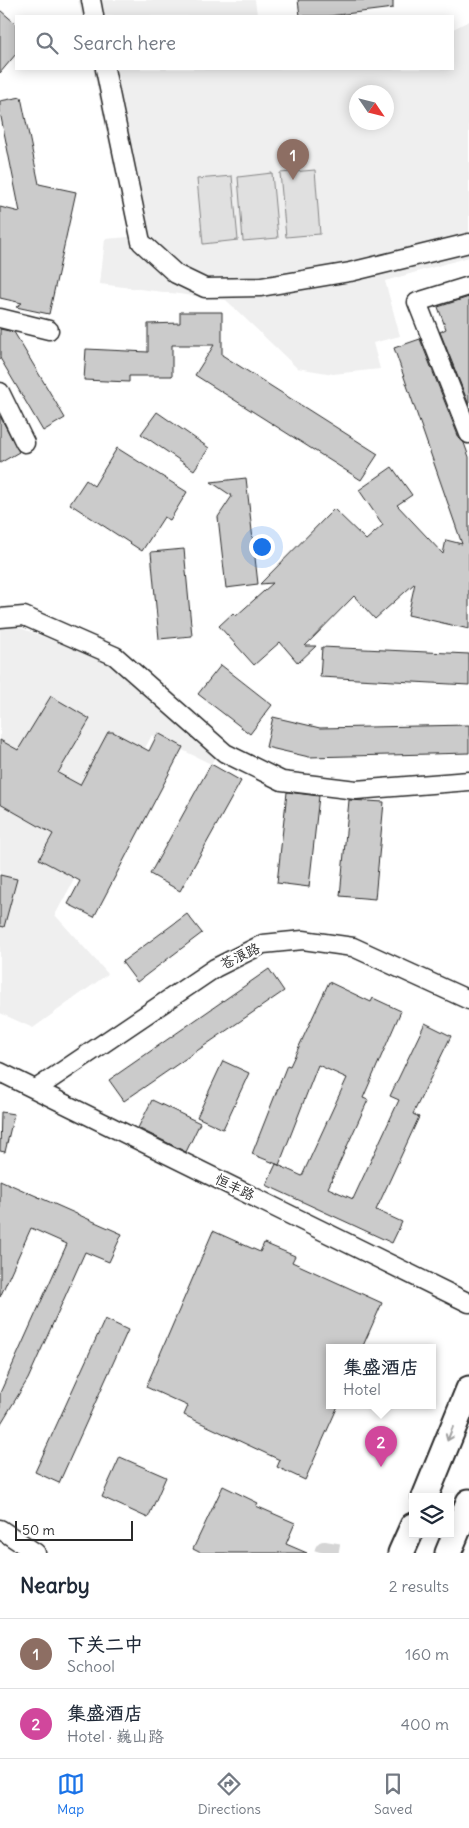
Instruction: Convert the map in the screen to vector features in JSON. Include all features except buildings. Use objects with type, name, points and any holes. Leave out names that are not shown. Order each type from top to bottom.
[{"type":"highway","points":[[427,1493],[469,1389]]},
{"type":"highway","points":[[448,1553],[469,1502]]},
{"type":"highway","points":[[402,1553],[409,1536]]},
{"type":"street","points":[[91,0],[94,15]]},
{"type":"street","points":[[105,70],[141,242],[176,274],[205,288],[261,287],[350,272],[469,243]]},
{"type":"street","points":[[469,286],[417,302],[469,434]]},
{"type":"street","points":[[0,318],[49,330]]},
{"type":"street","points":[[0,392],[25,443]]},
{"type":"street","points":[[0,606],[115,656],[225,753],[282,781],[356,790],[469,781]]},
{"type":"street","points":[[0,618],[24,616]]},
{"type":"street","name":"苍浪路","points":[[36,1090],[215,968],[263,944],[303,940],[353,947],[469,1000]]},
{"type":"street","name":"恒丰路","points":[[0,1072],[469,1303]]},
{"type":"street","points":[[0,1529],[27,1551]]},
{"type":"shaded area","points":[[78,0],[255,0],[257,14],[260,15],[82,15]]},
{"type":"shaded area","points":[[469,21],[469,257],[385,281],[400,336],[373,343],[380,369],[333,374],[297,368],[226,300],[100,284],[105,239],[129,237],[93,70],[454,70],[454,28]]},
{"type":"shaded area","points":[[315,170],[320,234],[286,237],[280,173]]},
{"type":"shaded area","points":[[272,173],[278,238],[243,241],[238,177]]},
{"type":"shaded area","points":[[232,176],[238,240],[203,244],[197,179]]},
{"type":"shaded area","points":[[0,623],[8,623],[110,663],[217,754],[211,764],[152,735],[55,915],[108,974],[33,1028],[0,1013]]},
{"type":"tunnel","points":[[323,1553],[324,1550],[342,1553]]},
{"type":"place","name":"下关二中","points":[[293,180]]},
{"type":"place","name":"集盛酒店","points":[[381,1467]]}]
